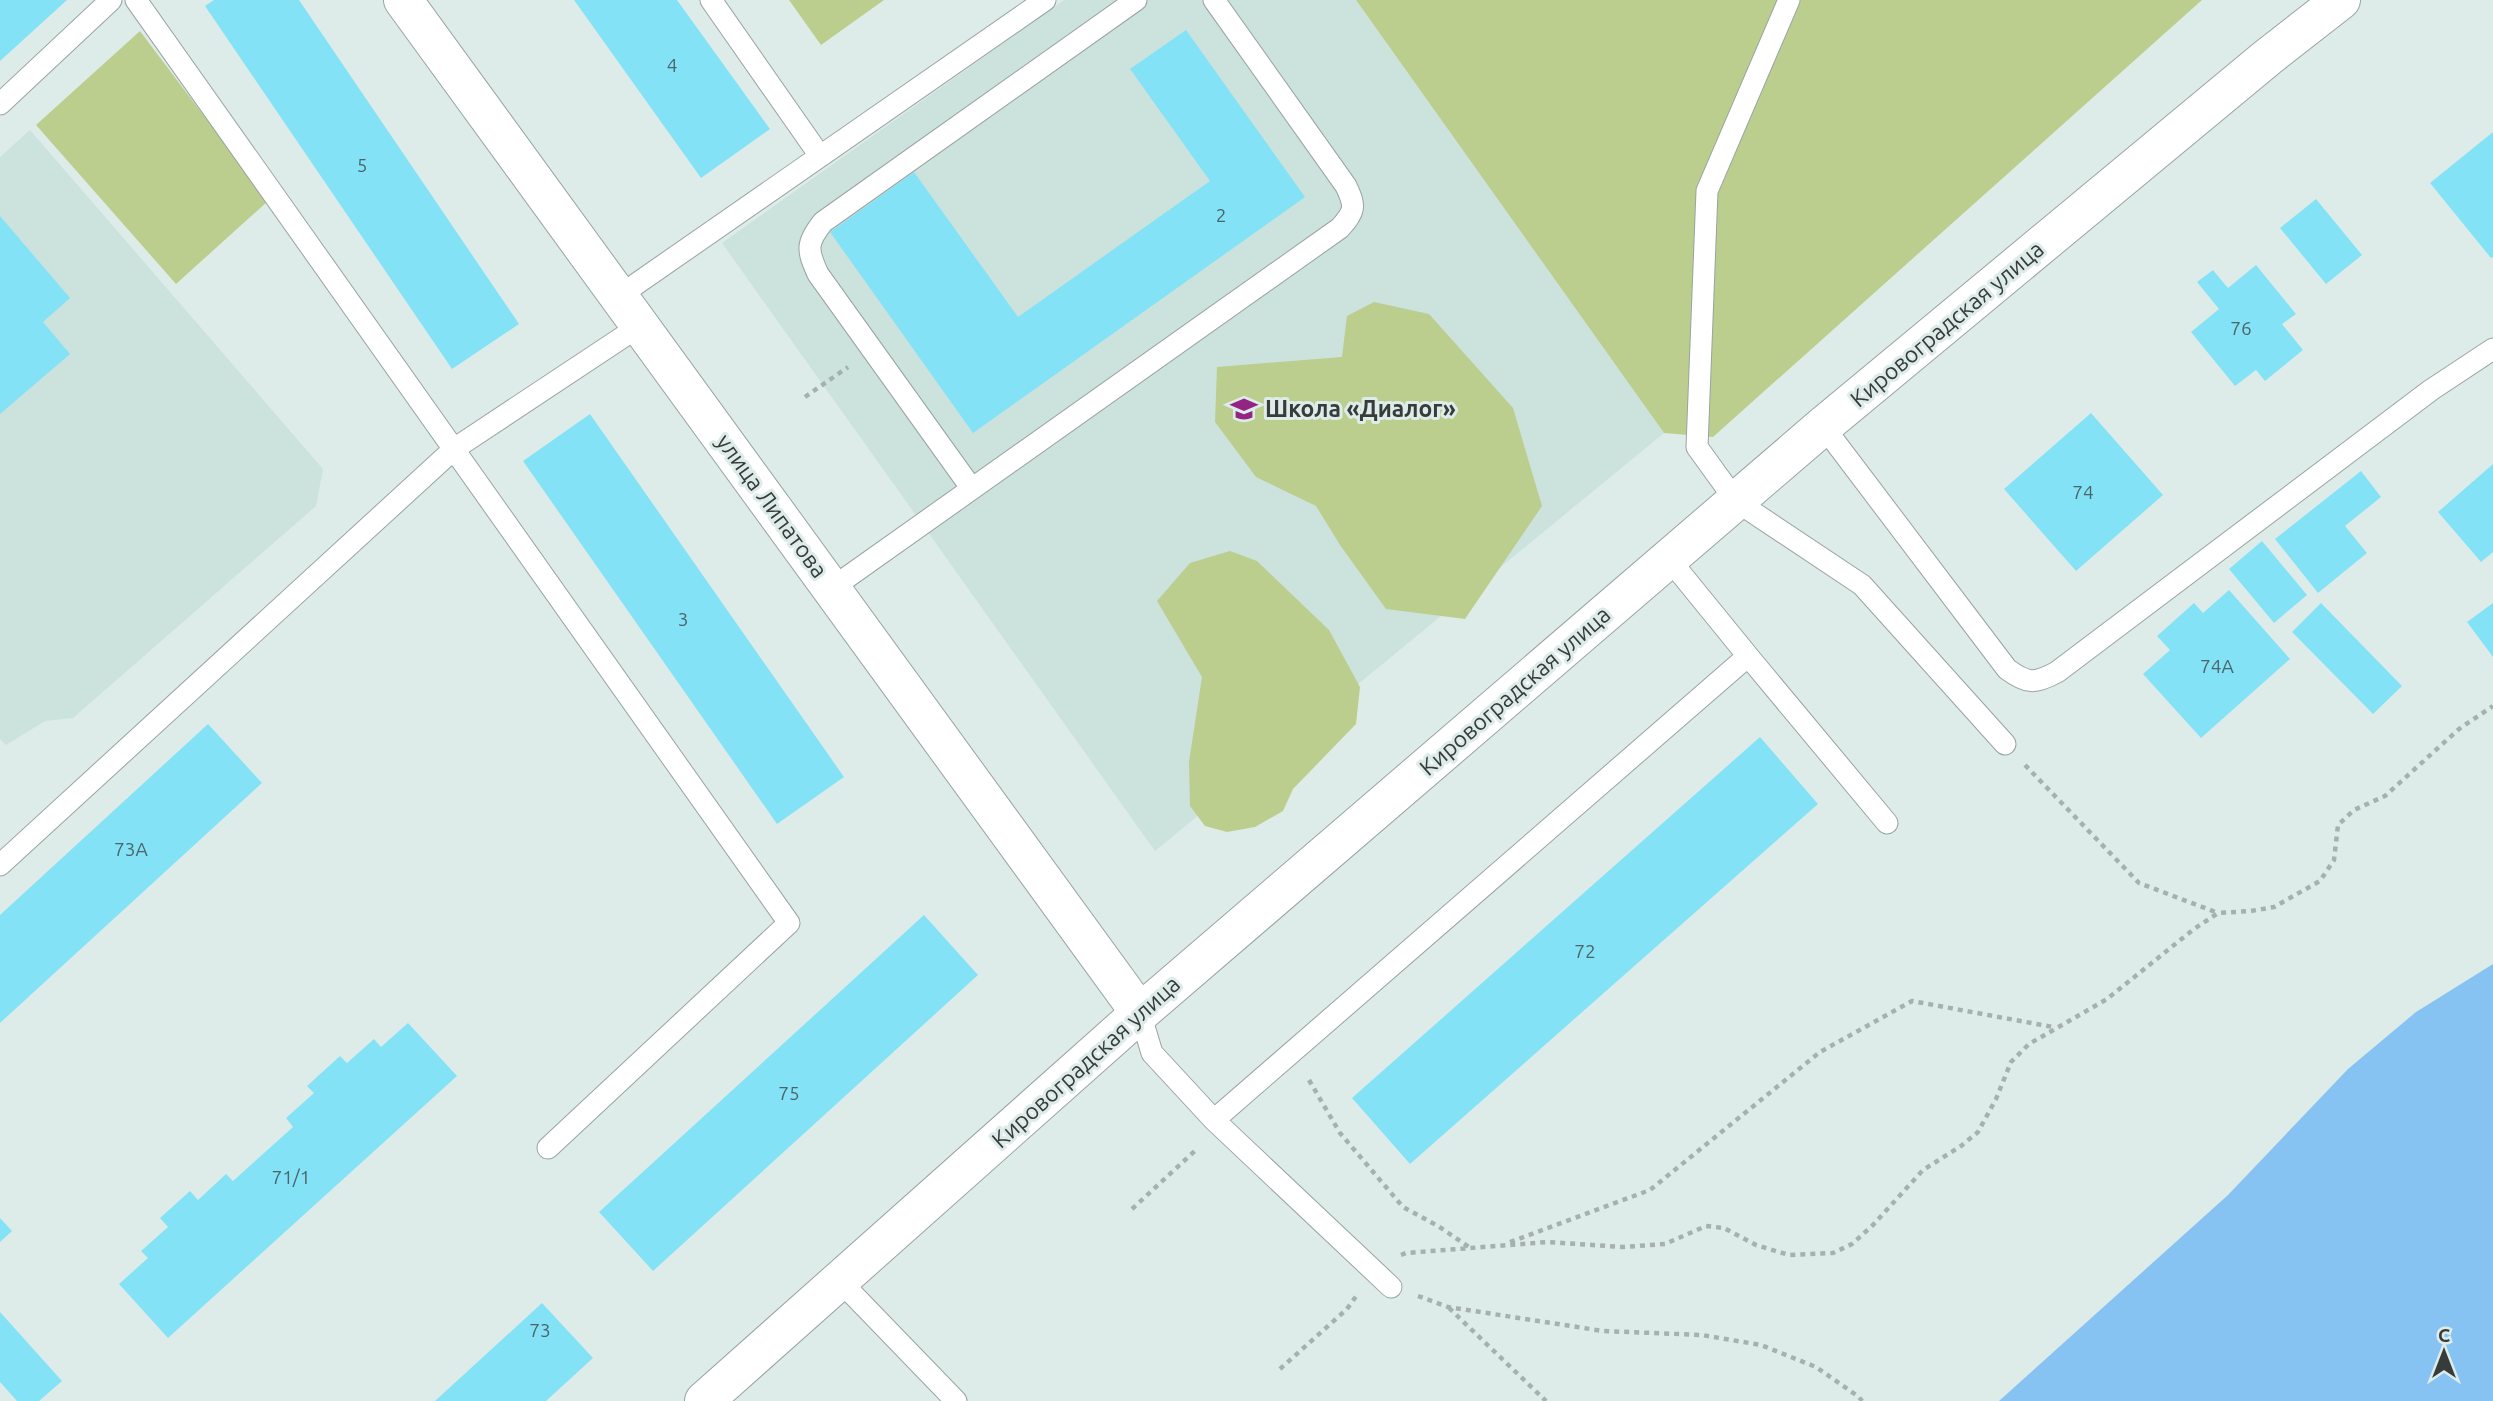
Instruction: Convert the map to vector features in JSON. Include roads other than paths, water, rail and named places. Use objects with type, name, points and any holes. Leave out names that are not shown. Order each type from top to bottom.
[{"type":"street","name":"улица Липатова","points":[[403,0],[1140,1013]]},
{"type":"street","name":"Кировоградская улица","points":[[704,1401],[1140,1013],[1736,501],[2268,57],[2342,0]]},
{"type":"lane","points":[[0,104],[111,0]]},
{"type":"lane","points":[[136,0],[789,923],[548,1148]]},
{"type":"lane","points":[[711,0],[820,156]]},
{"type":"lane","points":[[0,865],[454,449],[820,156],[1045,0]]},
{"type":"lane","points":[[972,489],[818,274],[810,257],[810,238],[823,222],[1136,0]]},
{"type":"lane","points":[[832,588],[1340,228],[1352,215],[1353,201],[1346,186],[1214,0]]},
{"type":"lane","points":[[1789,0],[1707,191],[1697,447],[1736,501],[1863,585],[2005,744]]},
{"type":"lane","points":[[1824,426],[2007,669],[2021,680],[2040,681],[2057,672],[2431,390],[2493,349]]},
{"type":"lane","points":[[1669,559],[1887,822]]},
{"type":"lane","points":[[1217,1123],[1292,1052],[1748,656]]},
{"type":"lane","points":[[1140,1013],[1152,1053],[1217,1123],[1391,1287]]},
{"type":"lane","points":[[840,1281],[956,1401]]},
{"type":"water","points":[[2493,964],[2493,1401],[1999,1401],[2228,1195],[2348,1069],[2416,1012]]},
{"type":"place","name":"Школа «Диалог»","points":[[1244,409]]}]
